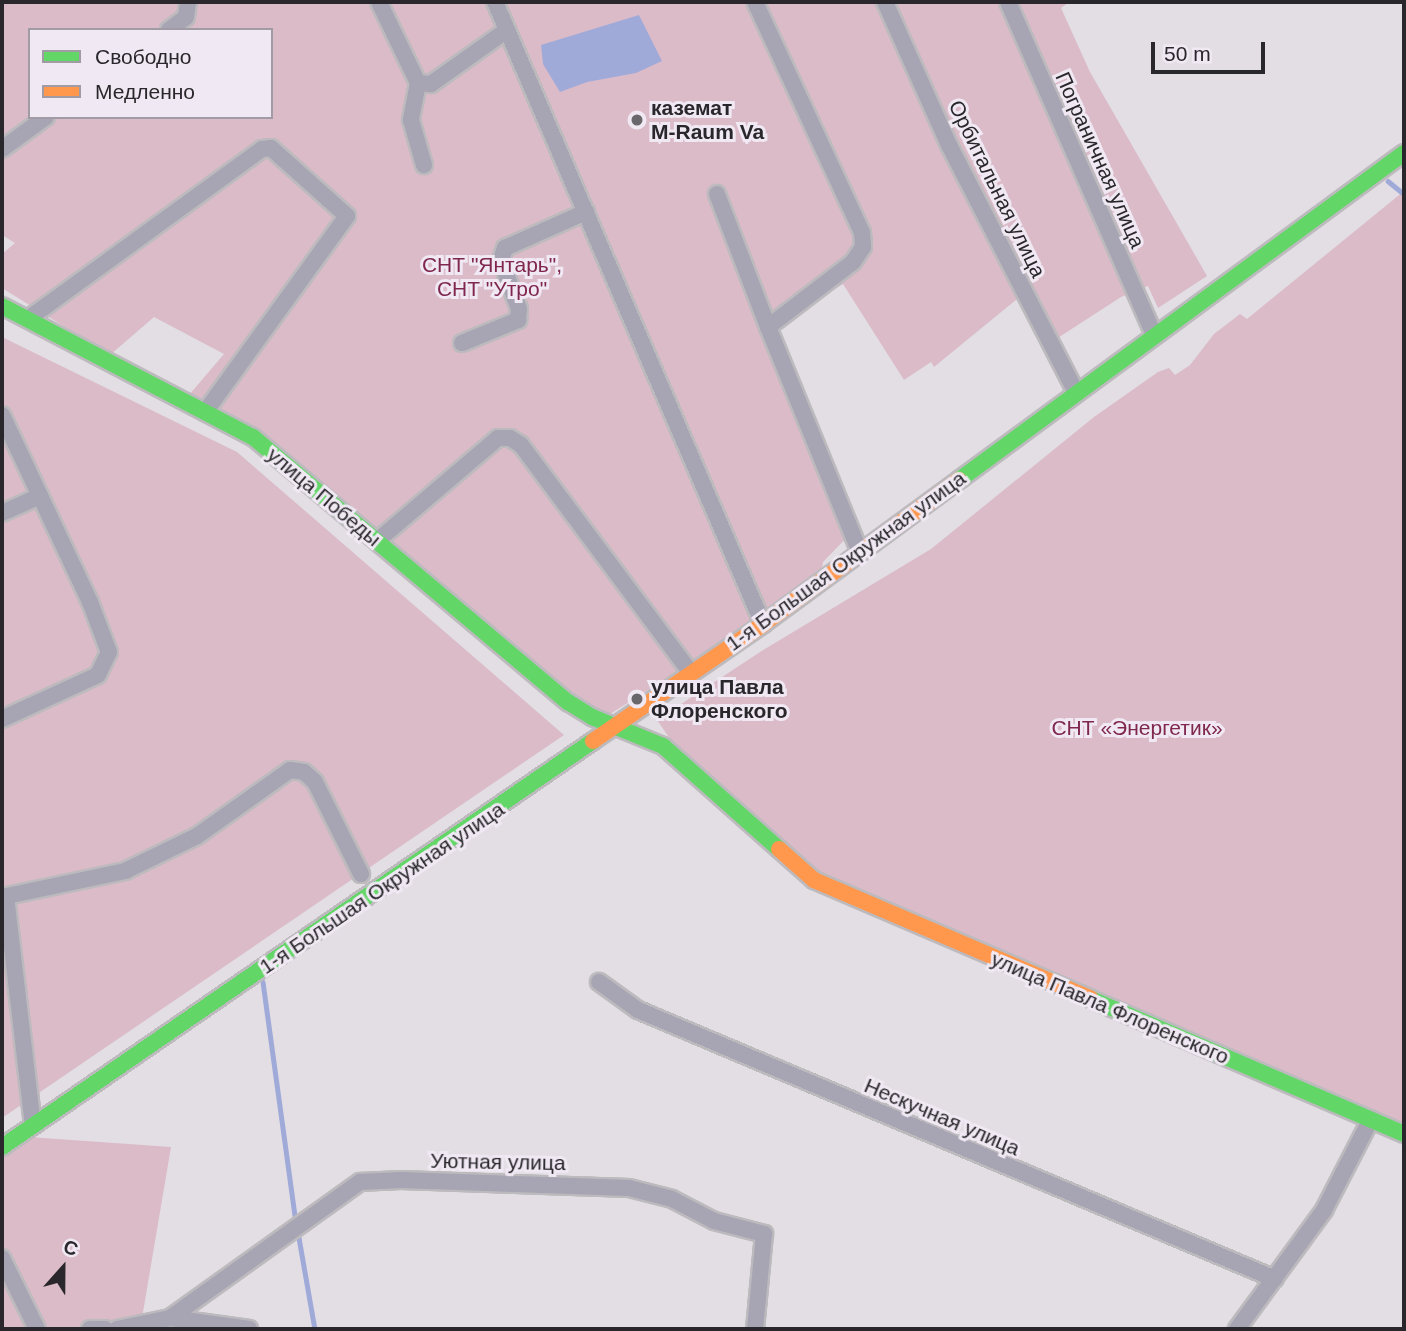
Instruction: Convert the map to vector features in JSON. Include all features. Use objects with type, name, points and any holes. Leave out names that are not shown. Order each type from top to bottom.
[{"type":"street","points":[[172,28],[186,17],[188,2]]},
{"type":"street","points":[[379,2],[418,83],[411,120],[424,164]]},
{"type":"street","points":[[495,2],[763,624]]},
{"type":"street","points":[[755,2],[862,232],[863,247],[853,262],[768,327]]},
{"type":"street","name":"Орбитальная улица","points":[[885,2],[949,145],[1076,393]]},
{"type":"street","name":"Пограничная улица","points":[[1007,2],[1154,335]]},
{"type":"street","points":[[418,83],[431,84],[507,30]]},
{"type":"street","points":[[2,149],[43,119]]},
{"type":"street","points":[[28,319],[262,149],[271,148],[347,216],[205,412]]},
{"type":"street","name":"1-я Большая Окружная улица","points":[[2,1147],[620,725],[763,624],[1404,153]]},
{"type":"street","points":[[717,194],[860,552]]},
{"type":"street","points":[[462,343],[518,320],[519,309],[501,260],[505,248],[586,212]]},
{"type":"street","name":"улица Победы","points":[[2,306],[253,437],[568,702],[592,717],[620,725]]},
{"type":"street","points":[[2,415],[109,652],[98,675],[2,719]]},
{"type":"street","points":[[377,541],[498,438],[510,438],[521,444],[691,673]]},
{"type":"street","points":[[2,513],[40,496]]},
{"type":"street","name":"улица Павла Флоренского","points":[[620,725],[663,746],[814,880],[1404,1134]]},
{"type":"street","points":[[2,1129],[29,1128],[4,897],[125,871],[197,836],[290,770],[304,772],[315,782],[361,874]]},
{"type":"street","name":"Нескучная улица","points":[[598,982],[638,1010],[1275,1279]]},
{"type":"street","points":[[1237,1329],[1324,1210],[1371,1119]]},
{"type":"street","name":"Уютная улица","points":[[170,1318],[287,1238],[360,1182],[628,1188],[672,1199],[714,1221],[764,1234],[755,1329]]},
{"type":"street","points":[[2,1258],[37,1329]]},
{"type":"street","points":[[117,1329],[170,1318],[249,1329]]},
{"type":"street","points":[[90,1329],[105,1329]]},
{"type":"green space","name":"СНТ \"Янтарь\", СНТ \"Утро\"","points":[[2,2],[1069,2],[1061,8],[1090,72],[1207,276],[1158,308],[1148,286],[1121,297],[1050,343],[1022,295],[934,367],[931,362],[904,380],[843,284],[762,326],[856,528],[823,562],[822,570],[745,629],[602,719],[189,395],[224,354],[154,317],[110,355],[2,288],[2,254],[15,243],[2,235]]},
{"type":"green space","name":"СНТ «Энергетик»","points":[[1404,191],[1404,1135],[848,900],[677,749],[657,720],[760,652],[931,549],[1094,417],[1158,372],[1169,368],[1175,375],[1190,365],[1214,334],[1240,314],[1247,319]]},
{"type":"green space","points":[[2,337],[237,452],[564,735],[2,1118]]},
{"type":"green space","points":[[29,1137],[171,1147],[141,1324],[203,1329],[2,1329],[2,1156]]},
{"type":"water","points":[[639,15],[662,61],[636,73],[587,82],[560,92],[543,64],[541,45]]},
{"type":"waterway","points":[[1388,181],[1404,194]]},
{"type":"waterway","points":[[263,982],[296,1224]]},
{"type":"waterway","points":[[298,1232],[315,1329]]},
{"type":"traffic: fast","points":[[959,480],[1404,153]]},
{"type":"traffic: fast","points":[[2,306],[253,437],[568,702],[592,717],[663,746],[779,849]]},
{"type":"traffic: fast","points":[[2,1147],[593,741]]},
{"type":"traffic: fast","points":[[1091,999],[1404,1134]]},
{"type":"traffic: slow","points":[[593,741],[763,624],[959,480]]},
{"type":"traffic: slow","points":[[779,849],[814,880],[1091,999]]},
{"type":"place","name":"каземат M-Raum Va","points":[[637,120]]},
{"type":"place","name":"улица Павла Флоренского","points":[[637,699]]}]
